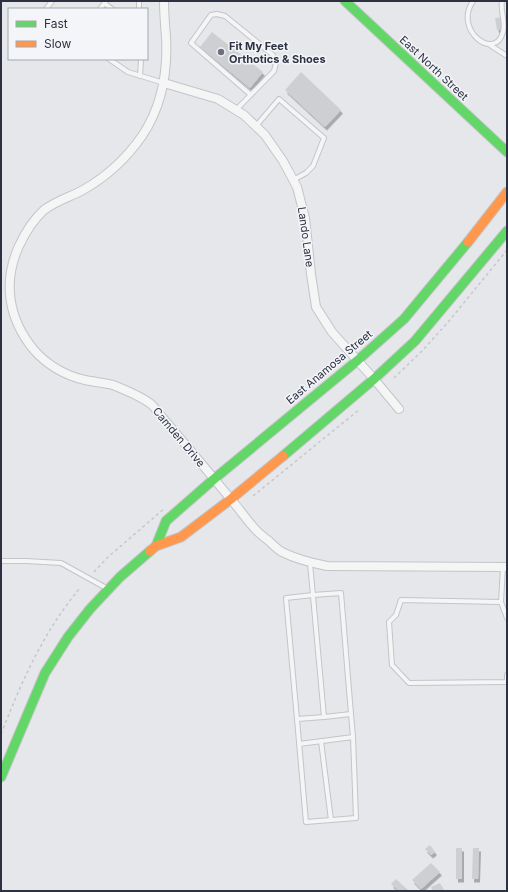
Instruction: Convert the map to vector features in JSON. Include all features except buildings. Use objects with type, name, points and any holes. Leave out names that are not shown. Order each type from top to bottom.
[{"type":"main road","name":"East North Street","points":[[345,1],[507,152]]},
{"type":"main road","name":"East Anamosa Street","points":[[156,546],[166,521],[214,479],[358,360],[404,319],[457,256],[507,192]]},
{"type":"main road","name":"East Anamosa Street","points":[[1,777],[45,673],[68,637],[90,609],[120,577],[156,546],[181,537],[231,499],[374,379],[415,341],[507,231]]},
{"type":"street","name":"Camden Drive","points":[[164,1],[166,53],[164,84],[160,98],[150,121],[142,136],[128,154],[110,172],[82,190],[44,210],[36,218],[22,238],[12,264],[10,282],[11,304],[14,317],[20,330],[36,352],[44,360],[69,376],[127,390],[151,404],[256,530],[281,551],[310,563],[327,566],[505,567]]},
{"type":"street","name":"Lando Lane","points":[[164,84],[218,99],[244,115],[265,135],[283,161],[297,187],[305,218],[316,307],[332,332],[400,409]]},
{"type":"lane","points":[[473,1],[467,15],[469,27],[475,37],[507,56]]},
{"type":"lane","points":[[490,45],[495,44],[501,38],[504,31],[501,5],[502,1]]},
{"type":"lane","points":[[236,110],[251,95],[274,71],[276,63],[273,55],[225,16],[217,14],[211,15],[191,43],[251,95]]},
{"type":"lane","points":[[140,76],[141,60]]},
{"type":"lane","points":[[116,61],[128,72],[164,84]]},
{"type":"lane","points":[[256,126],[279,99],[324,138],[313,166],[306,174],[293,180]]},
{"type":"lane","points":[[1,561],[61,563],[109,589]]},
{"type":"lane","points":[[310,563],[324,716]]},
{"type":"lane","points":[[505,567],[501,602],[507,618]]},
{"type":"lane","points":[[341,593],[351,714],[356,818],[306,822],[286,598],[341,593]]},
{"type":"lane","points":[[501,602],[401,600],[396,615],[389,622],[392,665],[409,683],[507,682],[507,675]]},
{"type":"lane","points":[[297,719],[351,714]]},
{"type":"lane","points":[[299,744],[353,737]]},
{"type":"lane","points":[[321,741],[331,820]]},
{"type":"path","points":[[394,378],[423,350],[449,321],[507,250]]},
{"type":"path","points":[[253,496],[360,409]]},
{"type":"path","points":[[94,572],[108,557],[167,505]]},
{"type":"path","points":[[1,734],[22,681],[31,664],[44,640],[67,604],[80,588]]},
{"type":"traffic: fast","points":[[345,1],[507,152]]},
{"type":"traffic: fast","points":[[283,456],[374,379],[415,341],[507,231]]},
{"type":"traffic: fast","points":[[156,546],[166,521],[214,479],[358,360],[404,319],[468,242]]},
{"type":"traffic: fast","points":[[1,777],[45,673],[68,637],[90,609],[120,577],[150,551]]},
{"type":"traffic: slow","points":[[468,242],[507,192]]},
{"type":"traffic: slow","points":[[150,551],[156,546],[181,537],[231,499],[283,456]]},
{"type":"place","name":"Fit My Feet Orthotics & Shoes","points":[[221,52]]}]
